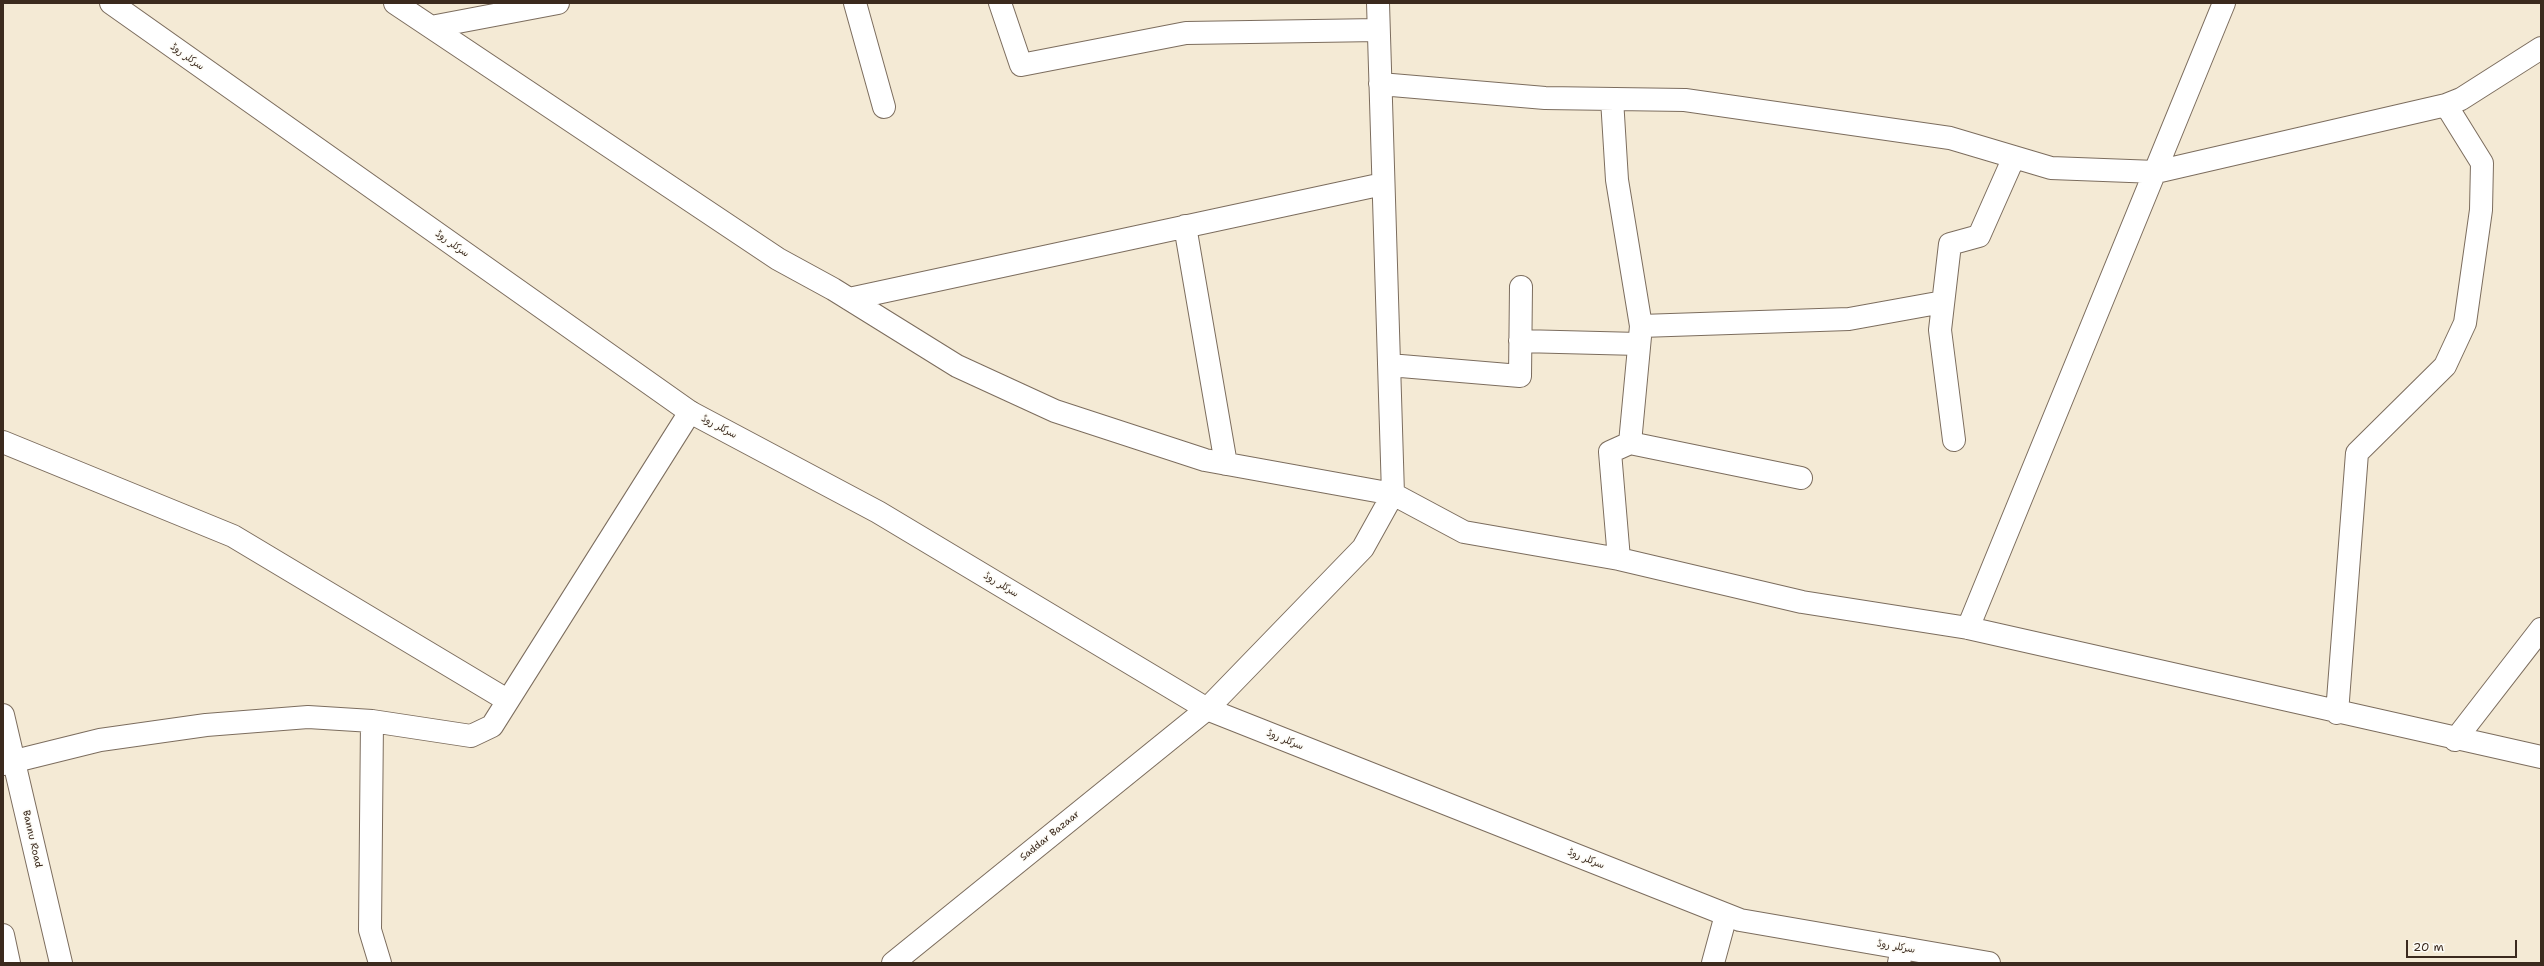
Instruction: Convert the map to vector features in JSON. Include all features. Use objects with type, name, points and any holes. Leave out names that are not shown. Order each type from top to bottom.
[{"type":"main road","name":"سرکلر روڈ","points":[[111,3],[690,412],[878,512],[1207,709],[1740,920],[1900,956],[1989,963]]},
{"type":"main road","points":[[395,3],[778,259],[849,299],[957,366],[1055,411],[1205,460],[1393,494],[1464,532],[1619,559],[1802,602],[1968,628],[2455,740],[2541,758]]},
{"type":"main road","points":[[431,27],[558,3]]},
{"type":"main road","points":[[855,3],[884,107]]},
{"type":"main road","points":[[1000,3],[1021,65],[1186,33],[1378,30]]},
{"type":"main road","points":[[1378,3],[1393,494]]},
{"type":"main road","points":[[1968,628],[2224,3]]},
{"type":"main road","points":[[1380,84],[1545,98],[1685,100],[1950,138],[2051,168],[2156,172],[2446,105],[2461,98],[2541,48]]},
{"type":"main road","points":[[1612,99],[1617,180],[1640,335],[1630,443]]},
{"type":"main road","points":[[2337,713],[2357,453],[2445,366],[2465,323],[2481,210],[2482,163],[2446,105]]},
{"type":"main road","points":[[1954,440],[1940,330],[1950,244],[1979,236],[2014,157]]},
{"type":"main road","points":[[849,299],[1383,184]]},
{"type":"main road","points":[[1185,226],[1226,464]]},
{"type":"main road","points":[[1389,365],[1520,376],[1521,287]]},
{"type":"main road","points":[[1520,341],[1640,335],[1848,319],[1943,302]]},
{"type":"main road","points":[[8,763],[100,740],[206,725],[308,717],[372,721],[471,736],[492,726],[690,412]]},
{"type":"main road","points":[[3,442],[233,536],[507,700]]},
{"type":"main road","points":[[1619,559],[1610,452],[1630,443],[1801,478]]},
{"type":"main road","name":"Saddar Bazaar","points":[[893,963],[1207,709],[1363,548],[1393,494]]},
{"type":"main road","points":[[2455,740],[2541,629]]},
{"type":"main road","name":"Bannu Road","points":[[3,715],[8,763],[61,963]]},
{"type":"main road","points":[[372,721],[370,930],[380,963]]},
{"type":"main road","points":[[1713,963],[1726,915]]},
{"type":"main road","points":[[3,935],[10,963]]}]
